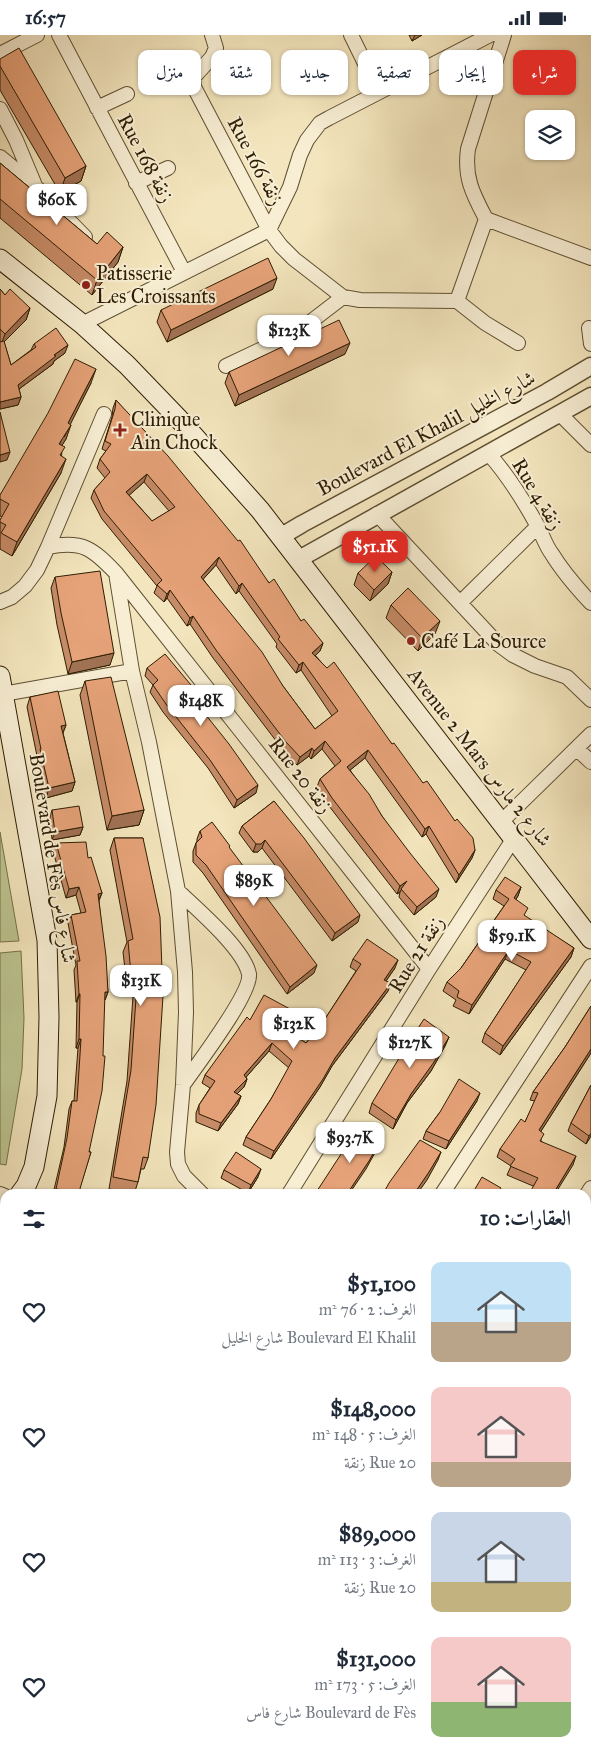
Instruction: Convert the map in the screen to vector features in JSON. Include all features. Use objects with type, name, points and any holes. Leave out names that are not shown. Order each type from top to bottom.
[{"type":"main road","name":"Avenue 2 Mars شارع 2 مارس","points":[[0,259],[9,274],[82,324],[127,365],[178,418],[260,510],[591,939]]},
{"type":"main road","name":"Boulevard de Fès شارع فاس","points":[[2,685],[47,940],[49,997],[47,1095],[34,1167],[24,1189]]},
{"type":"street","points":[[0,53],[37,35]]},
{"type":"street","name":"Rue 168 زنقة","points":[[59,35],[184,272]]},
{"type":"street","name":"Rue 166 زنقة","points":[[212,35],[216,48],[214,53],[197,71],[192,81],[269,229]]},
{"type":"street","points":[[351,35],[359,50]]},
{"type":"street","points":[[429,67],[490,35]]},
{"type":"street","points":[[504,35],[468,149],[467,173],[471,191],[486,219],[591,258]]},
{"type":"street","points":[[97,108],[127,94]]},
{"type":"street","points":[[82,324],[269,229],[290,187],[300,155],[307,140],[314,131],[328,117],[374,95]]},
{"type":"street","points":[[0,109],[36,186]]},
{"type":"street","points":[[0,157],[36,186],[86,237]]},
{"type":"street","points":[[136,183],[168,168]]},
{"type":"street","points":[[456,301],[486,219]]},
{"type":"street","points":[[269,229],[281,246],[294,259],[343,297],[360,300],[456,301],[485,323],[518,343]]},
{"type":"street","points":[[226,366],[296,333],[343,297]]},
{"type":"street","points":[[589,328],[591,344]]},
{"type":"street","name":"Boulevard El Khalil شارع الخليل","points":[[280,537],[326,510],[547,392],[591,366]]},
{"type":"street","points":[[299,559],[377,514],[591,397]]},
{"type":"street","points":[[0,602],[12,597],[25,586],[36,570],[48,547],[104,414]]},
{"type":"street","points":[[560,414],[591,445]]},
{"type":"street","name":"Rue 4 زنقة","points":[[488,453],[502,469],[538,526],[552,555],[574,585],[591,603]]},
{"type":"street","points":[[377,514],[498,643],[513,655],[535,666],[567,677],[591,700]]},
{"type":"street","points":[[460,603],[538,526]]},
{"type":"street","name":"Rue 20 زنقة","points":[[48,547],[66,544],[85,547],[98,555],[116,573],[429,969]]},
{"type":"street","points":[[116,573],[132,671],[149,742],[178,891],[185,972],[186,1011],[183,1085],[177,1152],[178,1164],[184,1176],[197,1189]]},
{"type":"street","points":[[2,685],[132,671]]},
{"type":"street","points":[[501,821],[591,734]]},
{"type":"street","points":[[577,749],[591,762]]},
{"type":"street","name":"Rue 21 زنقة","points":[[292,1189],[429,969],[514,838]]},
{"type":"street","points":[[178,891],[230,942],[244,962],[249,974],[249,983],[240,1002],[183,1085]]},
{"type":"street","points":[[445,1189],[591,966]]},
{"type":"green space","points":[[0,832],[19,941],[0,942]]},
{"type":"green space","points":[[21,951],[24,1018],[22,1069],[6,1165],[0,1164],[0,953]]},
{"type":"building","points":[[19,48],[86,166],[65,178],[0,66],[0,59]]},
{"type":"building","points":[[0,163],[97,244],[107,232],[123,247],[97,280],[0,199]]},
{"type":"building","points":[[268,258],[277,278],[171,330],[161,310]]},
{"type":"building","points":[[0,289],[5,295],[10,289],[30,308],[5,334],[0,329]]},
{"type":"building","points":[[339,320],[350,343],[239,395],[229,372]]},
{"type":"building","points":[[56,328],[68,345],[18,385],[21,397],[0,402],[0,342],[4,341],[11,365],[36,347],[34,344]]},
{"type":"building","points":[[75,359],[96,369],[68,423],[71,425],[59,444],[65,447],[60,455],[66,459],[17,542],[1,533],[6,525],[0,522],[0,520],[9,504],[0,499],[0,495],[48,413]]},
{"type":"building","points":[[116,400],[168,456],[238,541],[240,540],[269,583],[274,579],[301,621],[304,619],[323,643],[312,653],[327,668],[334,662],[392,744],[394,743],[423,783],[427,781],[455,821],[457,819],[473,838],[475,850],[459,875],[429,826],[425,829],[368,750],[347,767],[369,794],[382,816],[439,889],[417,907],[401,889],[407,881],[400,886],[332,798],[320,779],[341,761],[325,741],[314,751],[312,748],[300,757],[286,742],[216,650],[193,616],[190,618],[170,590],[167,594],[157,585],[162,580],[104,511],[94,490],[110,472],[100,459],[111,444],[105,441]],"holes":[[[147,474],[175,507],[152,521],[126,492]],[[219,557],[239,586],[242,583],[280,637],[278,639],[299,665],[303,662],[338,711],[315,729],[283,686],[262,652],[201,577]]]},
{"type":"building","points":[[0,412],[10,452],[0,455]]},
{"type":"building","points":[[376,556],[392,572],[374,590],[358,573]]},
{"type":"building","points":[[100,571],[114,653],[72,662],[55,577]]},
{"type":"building","points":[[408,588],[440,621],[422,638],[391,605]]},
{"type":"building","points":[[165,654],[191,685],[186,690],[229,744],[258,785],[237,800],[210,760],[153,685],[158,680],[147,668]]},
{"type":"building","points":[[111,677],[144,810],[112,816],[85,681]]},
{"type":"building","points":[[58,691],[66,725],[61,726],[75,782],[49,788],[30,697]]},
{"type":"building","points":[[274,801],[304,838],[360,915],[335,933],[265,840],[261,844],[256,844],[242,826]]},
{"type":"building","points":[[79,806],[83,827],[55,832],[52,810]]},
{"type":"building","points":[[212,822],[317,965],[290,987],[206,865],[196,855],[196,843],[202,837],[200,831]]},
{"type":"building","points":[[114,838],[143,838],[160,917],[163,996],[156,1105],[148,1158],[143,1157],[138,1182],[113,1177],[131,1070],[137,984],[132,985],[128,941],[133,939]]},
{"type":"building","points":[[86,842],[88,858],[91,857],[102,893],[98,894],[106,956],[108,992],[105,992],[103,1056],[105,1056],[102,1091],[89,1152],[91,1152],[80,1189],[56,1189],[67,1138],[72,1101],[77,1101],[81,1039],[79,1039],[80,994],[77,961],[80,961],[71,915],[86,912],[79,887],[69,889],[56,843]]},
{"type":"building","points":[[505,877],[521,887],[514,898],[528,908],[524,915],[574,948],[503,1046],[485,1033],[531,962],[509,950],[472,1005],[457,997],[459,991],[447,982],[461,968],[509,899],[496,890]]},
{"type":"building","points":[[367,939],[398,960],[384,980],[391,983],[335,1058],[274,1151],[246,1137],[271,1099],[292,1061],[272,1043],[244,1075],[247,1079],[234,1092],[241,1096],[221,1123],[199,1114],[199,1105],[215,1081],[205,1075],[247,1017],[250,1020],[264,995],[290,1009],[290,1014],[282,1027],[306,1043],[321,1025],[361,964],[353,959]]},
{"type":"building","points":[[591,1006],[591,1049],[539,1130],[544,1134],[540,1141],[576,1156],[556,1189],[532,1189],[538,1178],[510,1166],[515,1159],[500,1149],[521,1119],[525,1122],[538,1093],[533,1092]]},
{"type":"building","points":[[424,1019],[449,1037],[396,1120],[372,1103]]},
{"type":"building","points":[[459,1079],[480,1093],[449,1141],[426,1131],[440,1112]]},
{"type":"building","points":[[591,1085],[591,1133],[589,1136],[571,1123]]},
{"type":"building","points":[[356,1127],[380,1142],[350,1189],[318,1189],[347,1145]]},
{"type":"building","points":[[420,1140],[441,1152],[417,1189],[386,1189]]},
{"type":"building","points":[[236,1152],[261,1169],[251,1185],[224,1170]]},
{"type":"building","points":[[482,1177],[501,1188],[500,1189],[475,1189]]},
{"type":"place","name":"Patisserie Les Croissants","points":[[86,285]]},
{"type":"place","name":"Clinique Ain Chock","points":[[120,430]]},
{"type":"place","name":"Café La Source","points":[[411,641]]}]
